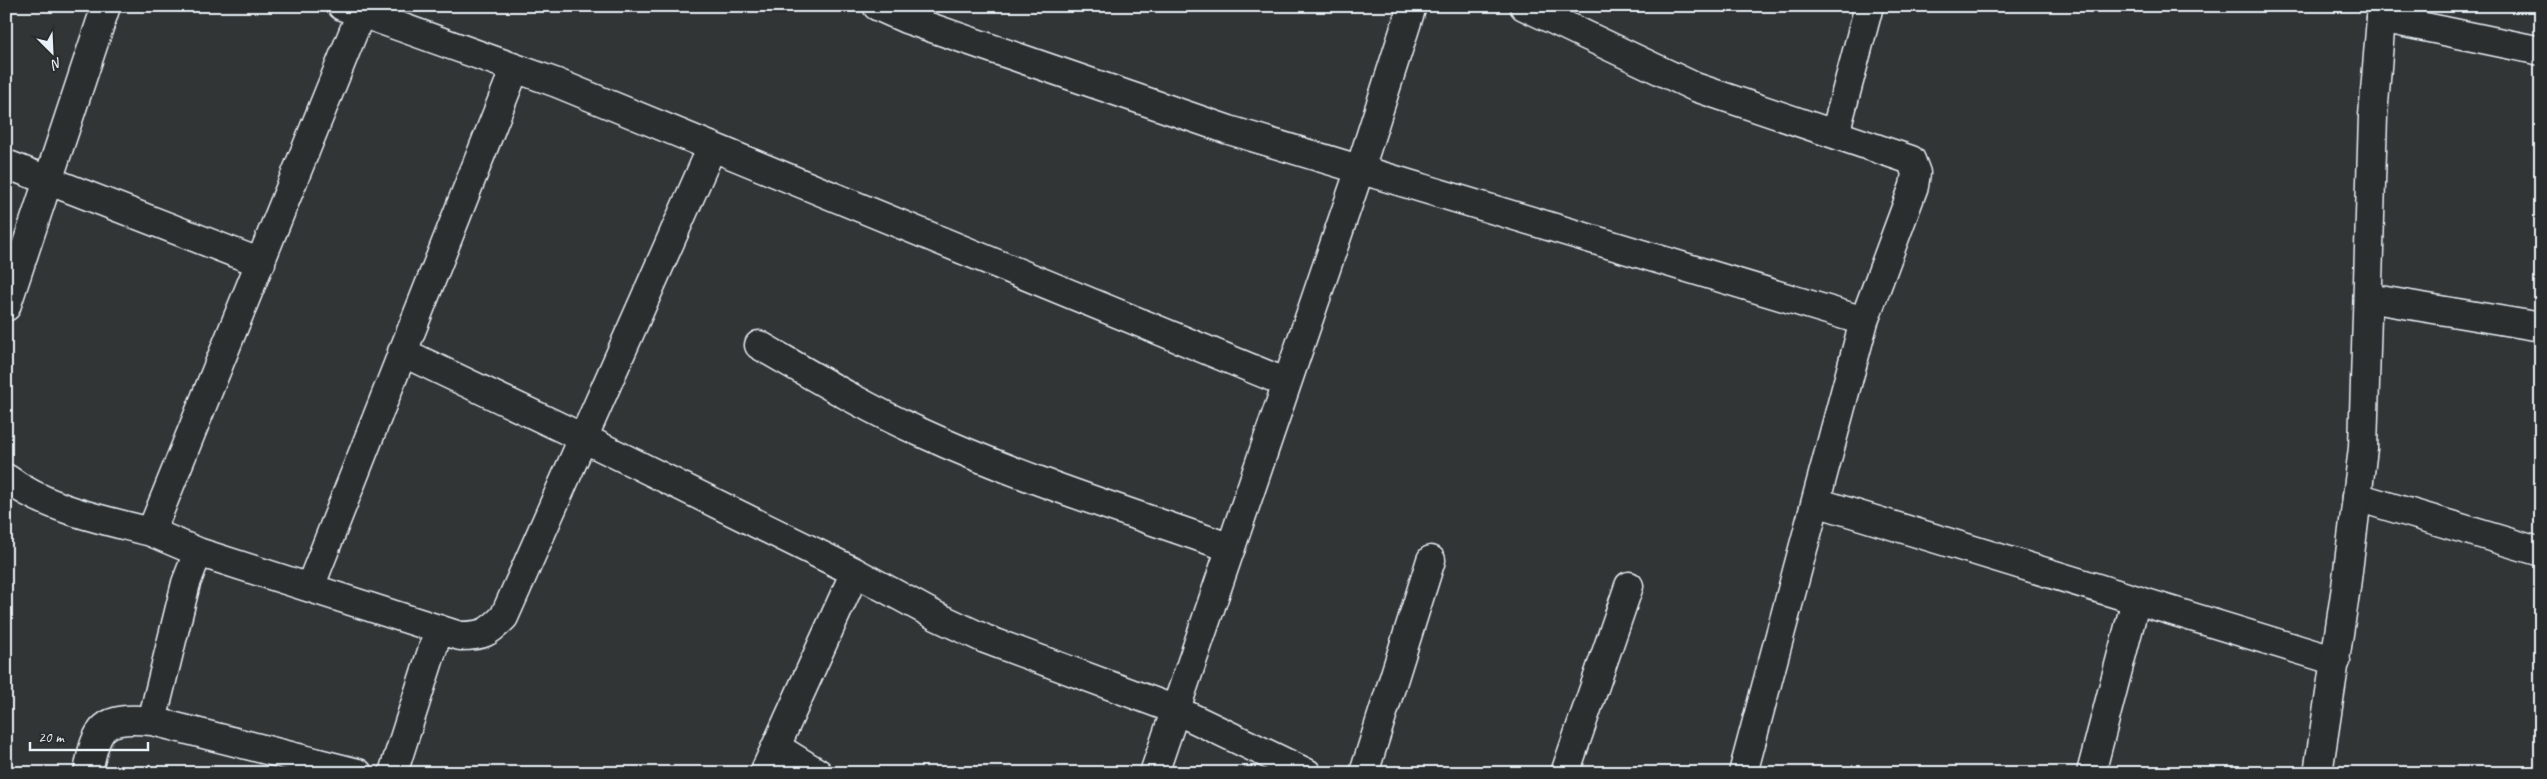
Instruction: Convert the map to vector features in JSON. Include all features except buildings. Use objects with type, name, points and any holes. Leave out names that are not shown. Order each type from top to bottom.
[{"type":"street","points":[[6,307],[106,6]]},
{"type":"street","points":[[877,6],[906,19],[1229,130],[1864,321]]},
{"type":"street","points":[[1154,773],[1360,169],[1412,6]]},
{"type":"street","points":[[1524,6],[1695,87],[1834,134],[1898,153],[1911,160],[1916,173],[1914,186],[1864,321],[1743,773]]},
{"type":"street","points":[[1834,134],[1868,6]]},
{"type":"street","points":[[151,532],[261,263],[352,10],[557,82],[1287,384]]},
{"type":"street","points":[[2318,773],[2336,661],[2363,448],[2373,116],[2382,12],[2541,51]]},
{"type":"street","points":[[310,587],[515,68]]},
{"type":"street","points":[[6,478],[29,494],[56,506],[151,532],[198,552],[460,636],[477,636],[490,631],[504,617],[712,147]]},
{"type":"street","points":[[6,164],[261,263]]},
{"type":"street","points":[[2368,298],[2541,327]]},
{"type":"street","points":[[759,345],[875,411],[923,434],[971,454],[1231,548]]},
{"type":"street","points":[[402,352],[583,438],[855,572],[936,616],[985,639],[1176,710],[1307,773]]},
{"type":"street","points":[[2357,497],[2541,552]]},
{"type":"street","points":[[1816,502],[2336,661]]},
{"type":"street","points":[[152,720],[186,583],[198,552]]},
{"type":"street","points":[[1364,773],[1431,560]]},
{"type":"street","points":[[764,773],[855,572]]},
{"type":"street","points":[[1565,773],[1629,586]]},
{"type":"street","points":[[2090,773],[2136,600]]},
{"type":"street","points":[[392,773],[438,628]]},
{"type":"street","points":[[88,773],[92,748],[99,732],[111,722],[129,718],[152,720],[358,773]]},
{"type":"street","points":[[776,747],[818,773]]}]
